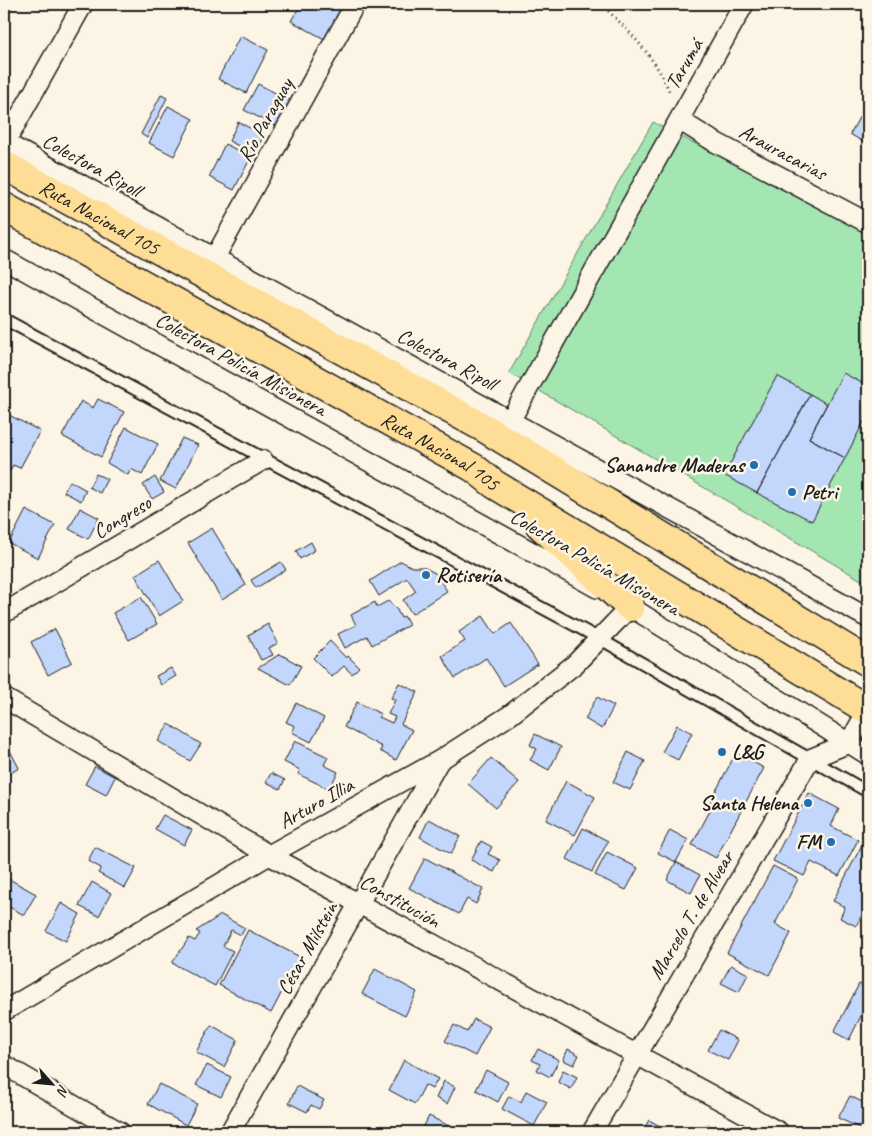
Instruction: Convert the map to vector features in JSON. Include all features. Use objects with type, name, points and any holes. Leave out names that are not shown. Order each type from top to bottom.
[{"type":"highway","name":"Ruta Nacional 105","points":[[8,157],[486,429],[868,662]]},
{"type":"highway","name":"Ruta Nacional 105","points":[[4,207],[474,468],[494,484],[868,710]]},
{"type":"highway","points":[[494,484],[630,607]]},
{"type":"street","points":[[8,157],[83,4]]},
{"type":"street","name":"Río Paraguay","points":[[214,259],[355,4]]},
{"type":"street","name":"Tarumá","points":[[511,419],[744,4]]},
{"type":"street","name":"Arauracarias","points":[[679,120],[713,141],[868,223]]},
{"type":"street","name":"Colectora Ripoll","points":[[8,157],[214,259],[511,419],[868,618]]},
{"type":"street","name":"Colectora Policía Misionera","points":[[4,259],[630,607],[868,755]]},
{"type":"street","name":"Congreso","points":[[4,613],[263,460]]},
{"type":"street","name":"Arturo Illia","points":[[4,1011],[269,855],[440,760],[510,715],[575,664],[630,607]]},
{"type":"street","name":"Constitución","points":[[4,698],[269,855],[779,1132]]},
{"type":"street","points":[[810,759],[849,743],[868,710]]},
{"type":"street","name":"Marcelo T. de Alvear","points":[[592,1132],[810,759]]},
{"type":"street","name":"César Milstein","points":[[230,1132],[440,760]]},
{"type":"street","points":[[4,1065],[120,1132]]},
{"type":"lane","points":[[4,319],[263,460],[600,639],[868,792]]},
{"type":"path","points":[[601,4],[644,46],[661,72],[676,106],[679,120]]},
{"type":"green space","points":[[653,122],[868,233],[868,584],[509,373]]},
{"type":"building","points":[[301,4],[333,4],[349,13],[332,43],[291,21]]},
{"type":"building","points":[[240,36],[268,50],[246,93],[218,79]]},
{"type":"building","points":[[258,84],[293,102],[280,128],[244,110]]},
{"type":"building","points":[[161,95],[167,98],[147,138],[141,134]]},
{"type":"building","points":[[866,105],[868,106],[868,145],[850,134]]},
{"type":"building","points":[[168,106],[193,119],[174,156],[149,143]]},
{"type":"building","points":[[238,122],[264,135],[254,154],[229,141]]},
{"type":"building","points":[[225,144],[251,157],[234,190],[209,177]]},
{"type":"building","points":[[843,373],[868,386],[868,414],[845,458],[809,438]]},
{"type":"building","points":[[777,376],[810,394],[757,493],[724,475]]},
{"type":"building","points":[[810,394],[827,404],[809,438],[845,458],[812,521],[757,493]]},
{"type":"building","points":[[98,399],[124,412],[101,457],[62,436],[81,401],[93,408]]},
{"type":"building","points":[[5,413],[40,431],[20,468],[13,465],[10,471],[4,468]]},
{"type":"building","points":[[126,427],[158,444],[142,475],[131,469],[128,475],[107,463]]},
{"type":"building","points":[[182,438],[198,445],[176,489],[160,481]]},
{"type":"building","points":[[96,474],[107,479],[100,493],[89,487]]},
{"type":"building","points":[[155,477],[164,492],[152,499],[143,485]]},
{"type":"building","points":[[70,481],[86,490],[81,501],[64,492]]},
{"type":"building","points":[[80,508],[99,518],[88,539],[69,529]]},
{"type":"building","points":[[26,510],[55,525],[38,558],[9,543]]},
{"type":"building","points":[[212,528],[246,585],[222,600],[188,543]]},
{"type":"building","points":[[311,542],[315,550],[300,559],[296,551]]},
{"type":"building","points":[[159,560],[183,601],[159,616],[135,575]]},
{"type":"building","points":[[401,561],[412,567],[423,567],[435,573],[447,591],[412,614],[403,600],[416,591],[407,578],[379,596],[370,581]]},
{"type":"building","points":[[281,562],[286,570],[256,588],[251,580]]},
{"type":"building","points":[[141,597],[157,624],[129,640],[113,613]]},
{"type":"building","points":[[388,601],[396,608],[401,618],[404,616],[409,625],[372,645],[367,636],[345,648],[338,634],[356,625],[351,615],[375,602],[377,607]]},
{"type":"building","points":[[483,616],[495,634],[511,623],[538,664],[504,686],[486,658],[455,678],[442,656],[465,641],[459,632]]},
{"type":"building","points":[[268,624],[278,643],[269,648],[273,655],[261,660],[248,635]]},
{"type":"building","points":[[55,629],[72,662],[48,675],[31,642]]},
{"type":"building","points":[[330,641],[346,658],[348,656],[359,667],[352,674],[344,666],[332,677],[313,658]]},
{"type":"building","points":[[280,654],[301,666],[290,685],[258,668]]},
{"type":"building","points":[[171,668],[176,676],[161,685],[156,676]]},
{"type":"building","points":[[399,683],[418,692],[401,724],[412,730],[396,760],[380,751],[382,747],[344,727],[357,702],[381,714],[379,717],[392,723],[395,717],[388,714],[395,700],[391,698]]},
{"type":"building","points":[[597,697],[614,706],[602,729],[585,719]]},
{"type":"building","points":[[296,703],[324,718],[311,742],[292,732],[295,726],[286,722]]},
{"type":"building","points":[[169,724],[201,744],[190,761],[158,741]]},
{"type":"building","points":[[677,725],[692,733],[678,760],[662,752]]},
{"type":"building","points":[[535,734],[561,747],[549,770],[530,760],[537,749],[530,745]]},
{"type":"building","points":[[4,739],[19,768],[4,777]]},
{"type":"building","points":[[295,741],[328,757],[324,765],[338,772],[329,789],[298,774],[300,770],[284,762]]},
{"type":"building","points":[[628,752],[645,761],[630,790],[613,782]]},
{"type":"building","points":[[736,753],[764,768],[716,858],[692,845],[714,803],[710,802]]},
{"type":"building","points":[[491,758],[519,782],[496,808],[468,784]]},
{"type":"building","points":[[95,766],[115,777],[106,795],[85,784]]},
{"type":"building","points":[[271,773],[285,780],[280,789],[266,782]]},
{"type":"building","points":[[566,781],[595,797],[575,835],[546,820]]},
{"type":"building","points":[[809,793],[839,809],[831,826],[858,840],[839,876],[811,862],[804,876],[773,861]]},
{"type":"building","points":[[163,815],[192,830],[184,845],[155,829]]},
{"type":"building","points":[[429,819],[460,836],[451,854],[420,837]]},
{"type":"building","points":[[583,828],[608,841],[592,872],[567,859]]},
{"type":"building","points":[[670,830],[688,840],[676,862],[658,853]]},
{"type":"building","points":[[868,833],[868,904],[856,926],[840,918],[845,907],[833,901]]},
{"type":"building","points":[[481,841],[492,847],[488,854],[500,860],[494,872],[471,860]]},
{"type":"building","points":[[95,847],[136,868],[125,888],[98,873],[101,868],[88,861]]},
{"type":"building","points":[[607,852],[638,868],[626,890],[595,875]]},
{"type":"building","points":[[425,858],[483,889],[476,904],[467,899],[459,914],[409,888]]},
{"type":"building","points":[[676,862],[700,875],[691,893],[667,880]]},
{"type":"building","points":[[773,866],[798,879],[775,924],[791,933],[769,975],[727,953]]},
{"type":"building","points":[[9,879],[36,894],[24,915],[4,904],[4,889]]},
{"type":"building","points":[[92,882],[111,893],[99,916],[79,906]]},
{"type":"building","points":[[61,903],[80,914],[66,941],[46,931]]},
{"type":"building","points":[[221,915],[245,928],[241,935],[231,930],[223,946],[233,951],[215,986],[172,963],[189,938],[195,941],[200,933],[196,931]]},
{"type":"building","points":[[248,930],[300,957],[271,1013],[219,985]]},
{"type":"building","points":[[731,965],[748,974],[739,992],[721,983]]},
{"type":"building","points":[[375,969],[417,992],[405,1016],[362,994]]},
{"type":"building","points":[[859,984],[868,988],[868,1010],[865,1008],[849,1040],[834,1032]]},
{"type":"building","points":[[474,1019],[490,1027],[475,1056],[445,1041],[454,1025],[467,1032]]},
{"type":"building","points":[[211,1025],[238,1040],[224,1067],[196,1052]]},
{"type":"building","points":[[719,1030],[738,1040],[728,1060],[708,1050]]},
{"type":"building","points":[[538,1049],[559,1060],[550,1077],[537,1070],[540,1064],[532,1060]]},
{"type":"building","points":[[568,1049],[579,1055],[574,1065],[563,1060]]},
{"type":"building","points":[[404,1060],[438,1079],[432,1089],[425,1085],[415,1104],[389,1090]]},
{"type":"building","points":[[207,1065],[231,1077],[221,1097],[196,1085]]},
{"type":"building","points":[[486,1070],[508,1082],[498,1102],[476,1090]]},
{"type":"building","points":[[563,1070],[577,1077],[571,1089],[558,1082]]},
{"type":"building","points":[[444,1081],[455,1087],[447,1104],[436,1098]]},
{"type":"building","points":[[159,1084],[197,1104],[186,1125],[148,1104]]},
{"type":"building","points":[[297,1086],[324,1100],[319,1109],[311,1105],[307,1112],[289,1103]]},
{"type":"building","points":[[526,1091],[547,1102],[534,1126],[502,1109],[509,1096],[521,1102]]},
{"type":"building","points":[[850,1096],[868,1105],[868,1132],[838,1118]]},
{"type":"building","points":[[429,1116],[461,1132],[421,1132]]},
{"type":"building","points":[[649,1120],[671,1132],[642,1132]]},
{"type":"building","points":[[708,1124],[724,1132],[704,1132]]},
{"type":"place","name":"Sanandre Maderas","points":[[754,465]]},
{"type":"place","name":"Petri","points":[[792,492]]},
{"type":"place","name":"Rotisería","points":[[426,575]]},
{"type":"place","name":"L&G","points":[[722,752]]},
{"type":"place","name":"Santa Helena","points":[[808,803]]},
{"type":"place","name":"FM","points":[[831,842]]}]
